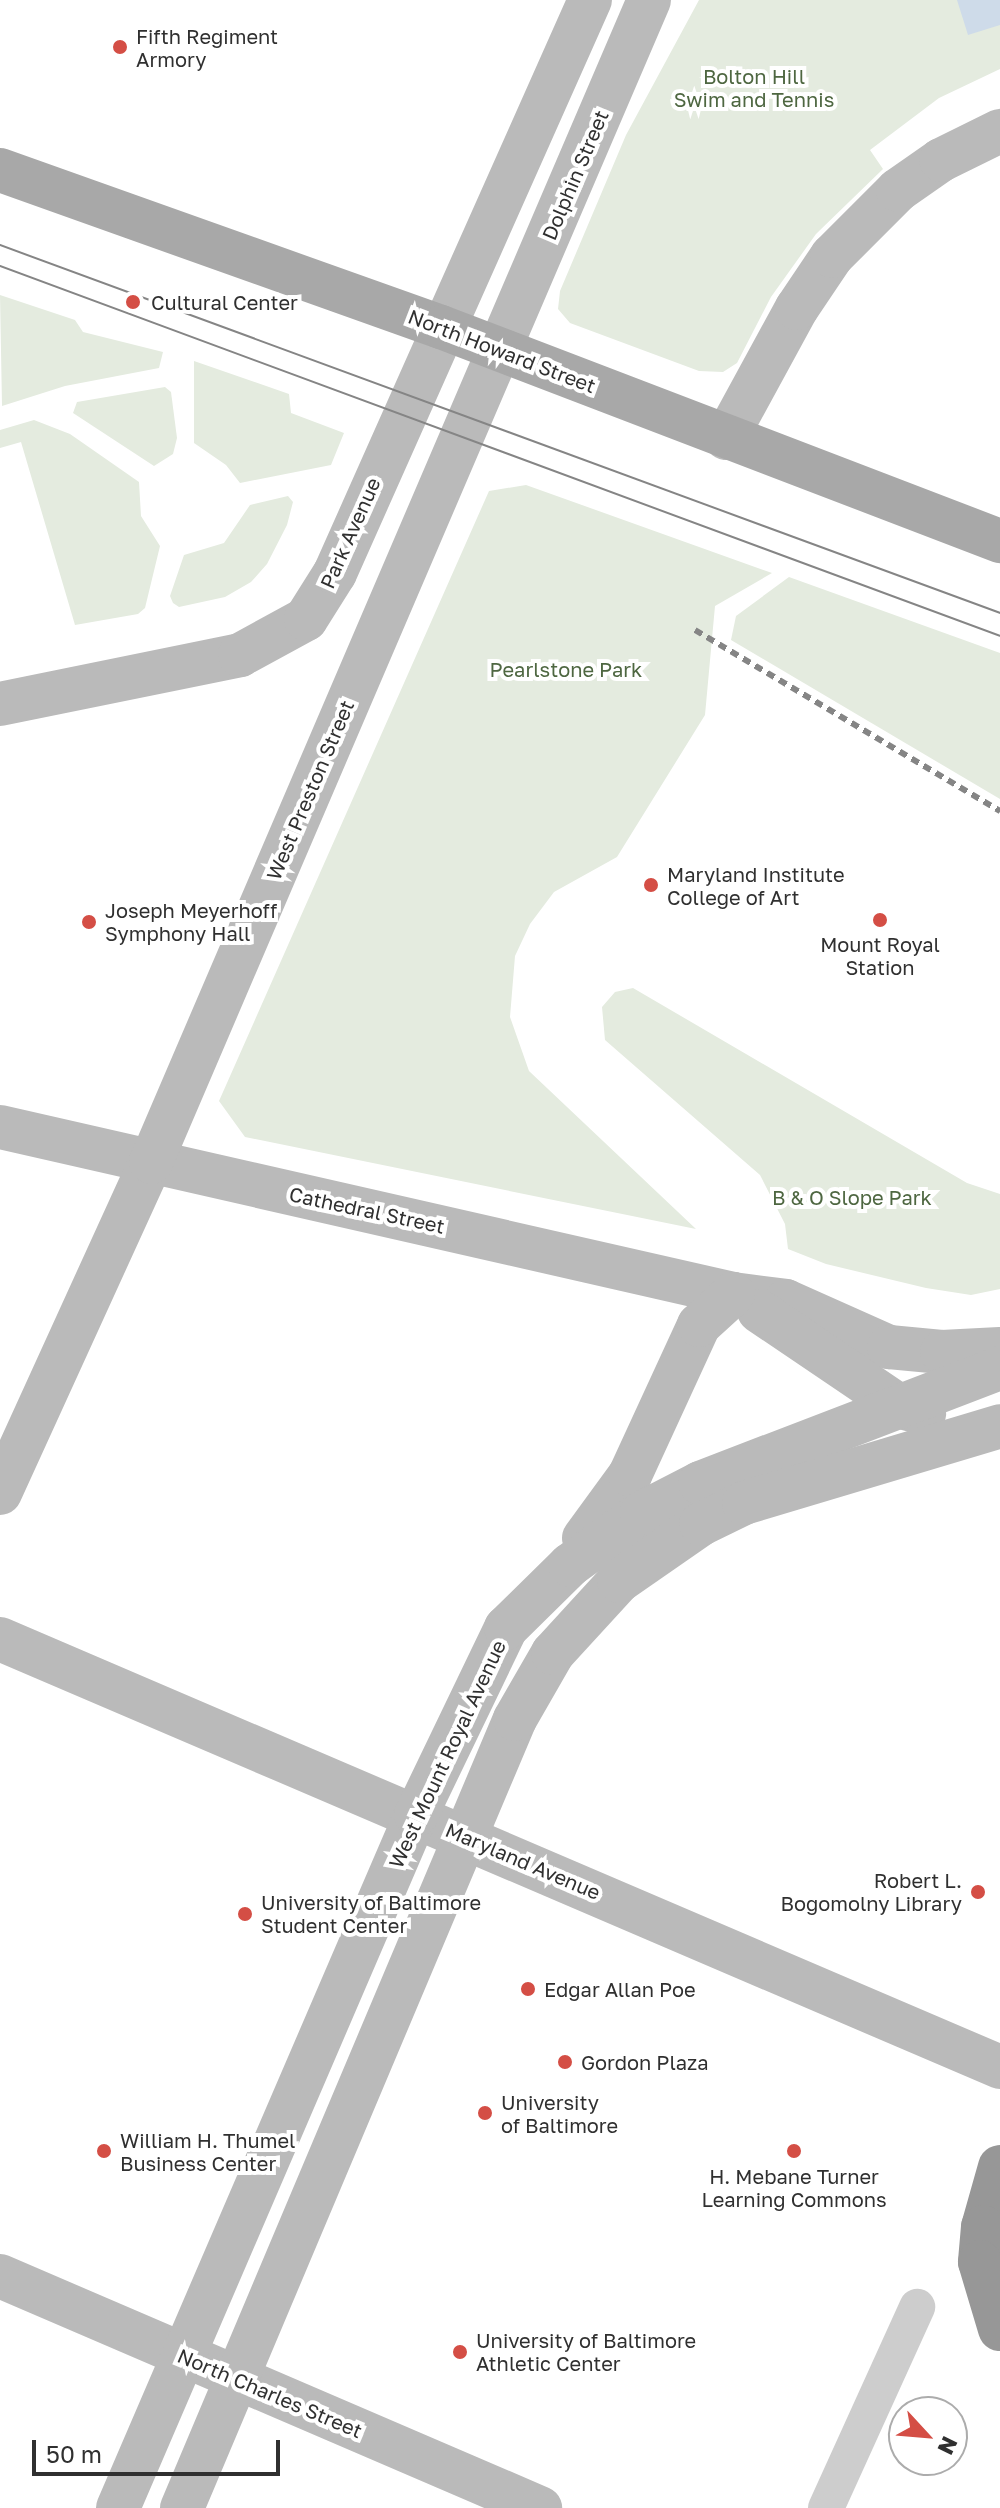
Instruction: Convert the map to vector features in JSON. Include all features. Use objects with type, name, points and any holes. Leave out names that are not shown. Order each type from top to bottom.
[{"type":"highway","points":[[1000,2167],[983,2227],[980,2262],[1000,2329]]},
{"type":"main road","points":[[441,327],[590,0]]},
{"type":"main road","name":"Dolphin Street","points":[[501,349],[649,0]]},
{"type":"main road","points":[[726,438],[797,308],[832,256],[898,190],[941,160],[1000,131]]},
{"type":"main road","name":"North Howard Street","points":[[0,170],[501,349],[1000,541]]},
{"type":"main road","name":"Park Avenue","points":[[0,704],[240,655],[306,619],[335,573],[441,327]]},
{"type":"main road","name":"West Preston Street","points":[[0,1493],[151,1162],[501,349]]},
{"type":"main road","name":"Cathedral Street","points":[[0,1127],[733,1294],[786,1301],[889,1347],[942,1352],[1000,1349]]},
{"type":"main road","points":[[545,1587],[630,1475],[699,1325],[733,1294]]},
{"type":"main road","name":"Cathedral Street","points":[[733,1294],[901,1407],[992,1428]]},
{"type":"main road","name":"West Mount Royal Avenue","points":[[118,2508],[416,1815],[480,1673],[506,1628],[545,1587],[601,1541],[700,1483],[1000,1368]]},
{"type":"main road","points":[[182,2508],[515,1719],[553,1653],[619,1581],[661,1549],[744,1503],[992,1428]]},
{"type":"main road","name":"Maryland Avenue","points":[[0,1639],[465,1835],[1000,2067]]},
{"type":"main road","name":"North Charles Street","points":[[0,2276],[540,2508]]},
{"type":"street","points":[[826,2508],[917,2307]]},
{"type":"green space","name":"Bolton Hill Swim and Tennis","points":[[699,0],[1000,0],[1000,69],[939,98],[870,150],[883,169],[816,234],[771,297],[737,363],[723,372],[699,371],[570,323],[558,309],[560,291],[626,135]]},
{"type":"green space","points":[[0,295],[75,320],[83,332],[163,352],[159,368],[65,386],[2,406]]},
{"type":"green space","points":[[194,361],[289,394],[291,413],[344,433],[331,465],[240,483],[226,465],[194,443]]},
{"type":"green space","points":[[165,387],[171,392],[177,438],[173,454],[154,466],[73,413],[77,402]]},
{"type":"green space","points":[[34,420],[70,434],[139,482],[141,516],[160,546],[145,608],[138,614],[75,625],[21,442],[0,448],[0,430]]},
{"type":"green space","name":"Pearlstone Park","points":[[526,485],[772,573],[715,606],[705,715],[617,857],[554,892],[530,924],[515,956],[510,1017],[529,1071],[696,1229],[245,1137],[219,1101],[489,491]]},
{"type":"green space","points":[[288,496],[293,502],[287,525],[267,564],[251,582],[225,597],[179,607],[173,603],[170,596],[184,555],[224,543],[250,505]]},
{"type":"green space","points":[[789,577],[1000,653],[1000,799],[731,640],[736,616]]},
{"type":"green space","name":"B & O Slope Park","points":[[633,988],[967,1183],[1000,1194],[1000,1289],[971,1295],[926,1288],[826,1264],[788,1249],[785,1224],[760,1175],[605,1040],[602,1007],[615,992]]},
{"type":"water","points":[[957,0],[1000,0],[1000,25],[968,35]]},
{"type":"tram line","points":[[0,245],[1000,613]]},
{"type":"tram line","points":[[0,266],[1000,636]]},
{"type":"railway","points":[[695,630],[1000,811]]},
{"type":"place","name":"Fifth Regiment Armory","points":[[120,47]]},
{"type":"place","name":"Cultural Center","points":[[133,302]]},
{"type":"place","name":"Maryland Institute College of Art","points":[[651,885]]},
{"type":"place","name":"Mount Royal Station","points":[[880,920]]},
{"type":"place","name":"Joseph Meyerhoff Symphony Hall","points":[[89,922]]},
{"type":"place","name":"Robert L. Bogomolny Library","points":[[978,1892]]},
{"type":"place","name":"University of Baltimore Student Center","points":[[245,1914]]},
{"type":"place","name":"Edgar Allan Poe","points":[[528,1989]]},
{"type":"place","name":"Gordon Plaza","points":[[565,2062]]},
{"type":"place","name":"University of Baltimore","points":[[485,2113]]},
{"type":"place","name":"William H. Thumel Business Center","points":[[104,2151]]},
{"type":"place","name":"H. Mebane Turner Learning Commons","points":[[794,2151]]},
{"type":"place","name":"University of Baltimore Athletic Center","points":[[460,2352]]}]
